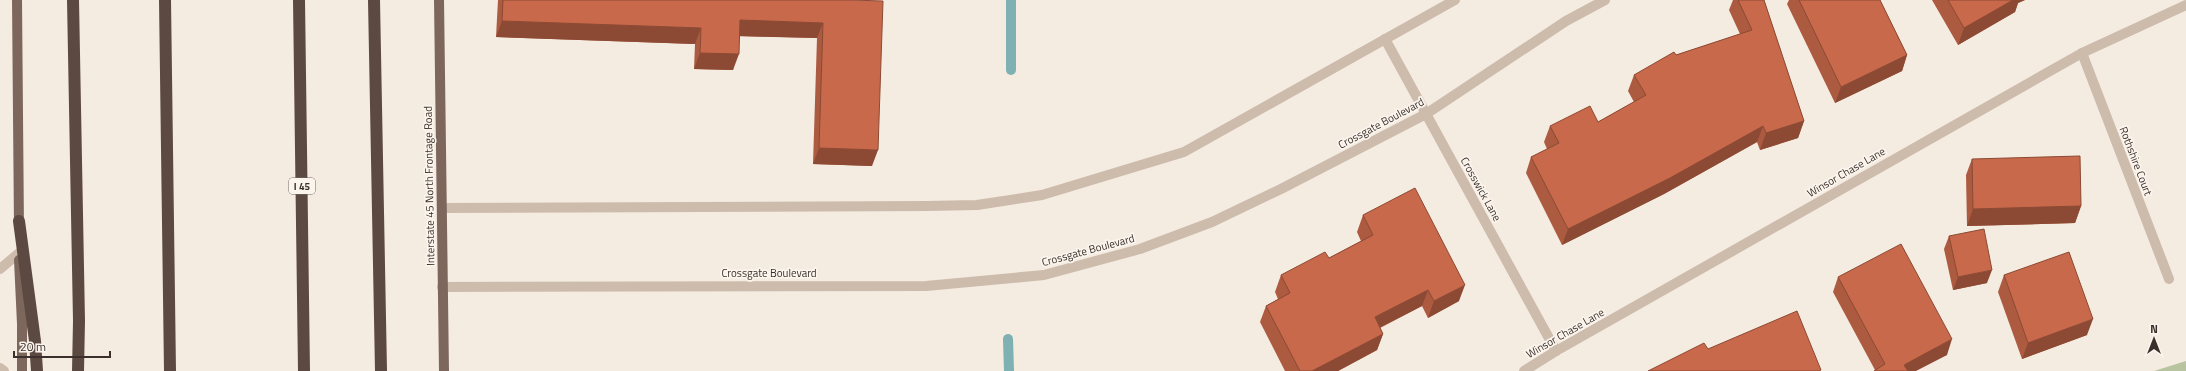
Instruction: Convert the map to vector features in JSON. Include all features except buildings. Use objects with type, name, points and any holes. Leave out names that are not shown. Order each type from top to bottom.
[{"type":"highway","points":[[73,0],[79,321],[78,371]]},
{"type":"highway","points":[[165,0],[170,371]]},
{"type":"highway","name":"I 45","points":[[299,0],[304,371]]},
{"type":"highway","points":[[374,0],[381,371]]},
{"type":"highway","points":[[376,371],[380,0]]},
{"type":"highway","points":[[19,221],[35,341],[37,371]]},
{"type":"main road","points":[[17,0],[19,253],[22,371]]},
{"type":"main road","name":"Interstate 45 North Frontage Road","points":[[438,0],[444,371]]},
{"type":"street","points":[[442,208],[970,206],[1042,195],[1184,152],[1455,0]]},
{"type":"street","name":"Crossgate Boulevard","points":[[442,287],[926,286],[1044,276],[1140,249],[1212,222],[1282,189],[1426,114],[1566,21],[1605,0]]},
{"type":"street","name":"Winsor Chase Lane","points":[[1524,371],[1556,351],[2082,53],[2186,5]]},
{"type":"street","name":"Crosswick Lane","points":[[1385,39],[1556,351]]},
{"type":"street","name":"Rothshire Court","points":[[2082,53],[2169,279]]},
{"type":"street","points":[[0,269],[19,253]]},
{"type":"street","points":[[0,368],[4,371]]},
{"type":"green space","points":[[2186,361],[2186,371],[2154,371]]},
{"type":"waterway","points":[[1011,0],[1011,70]]},
{"type":"waterway","points":[[1008,339],[1009,371]]}]
